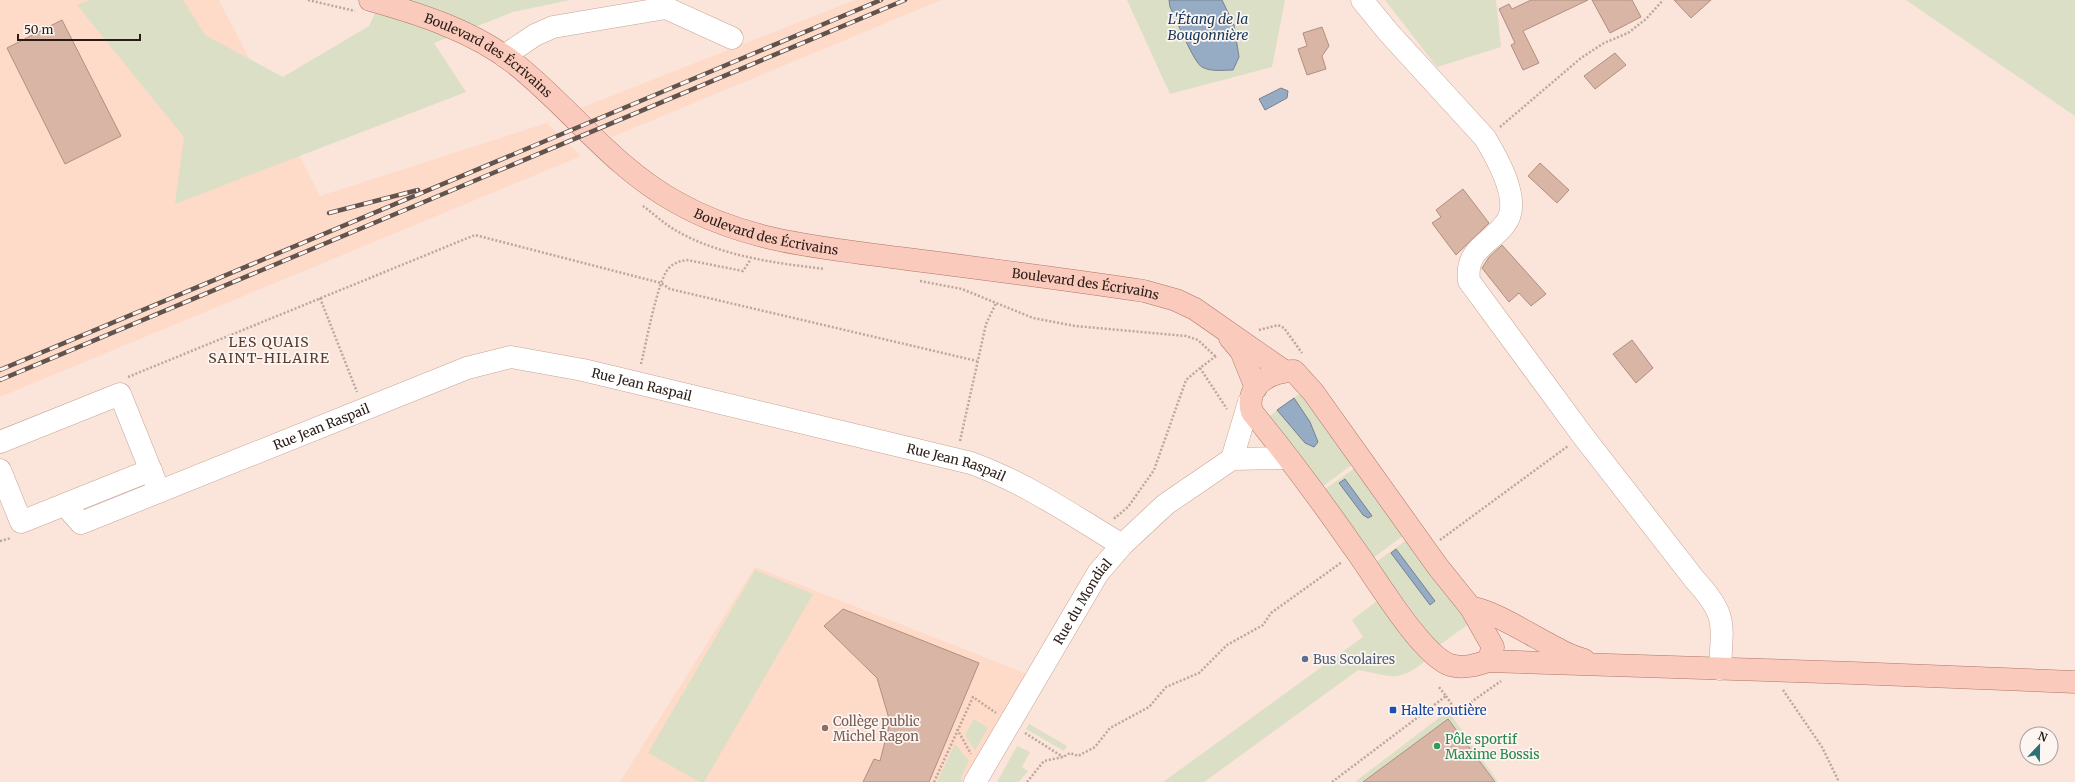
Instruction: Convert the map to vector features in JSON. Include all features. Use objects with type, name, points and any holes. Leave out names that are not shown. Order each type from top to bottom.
[{"type":"main road","name":"Boulevard des Écrivains","points":[[364,6],[414,13],[454,28],[504,56],[545,90],[612,156],[641,179],[675,202],[736,228],[775,240],[1144,290],[1176,300],[1195,309],[1220,326]]},
{"type":"main road","points":[[1220,326],[1284,371]]},
{"type":"main road","points":[[1220,326],[1241,351],[1253,395],[1252,412],[1288,458],[1429,652],[1450,665],[1472,667],[1488,661],[2075,682]]},
{"type":"main road","points":[[1253,395],[1266,377],[1284,371],[1294,371],[1313,392],[1438,567],[1471,608],[1493,647],[1488,661]]},
{"type":"main road","points":[[1471,608],[1476,608],[1490,614],[1560,650],[1596,665]]},
{"type":"street","points":[[1362,0],[1389,33],[1485,138],[1503,171],[1509,190],[1510,213],[1506,224],[1475,253],[1470,260],[1468,271],[1469,281],[1582,436],[1710,597],[1720,614],[1722,626],[1720,669]]},
{"type":"street","points":[[504,56],[535,35],[553,27],[666,8],[732,38]]},
{"type":"street","name":"Rue Jean Raspail","points":[[65,505],[81,523],[467,368],[511,357],[583,370],[971,463],[1003,475],[1038,494],[1122,545]]},
{"type":"street","points":[[0,442],[120,394],[159,491]]},
{"type":"street","points":[[1253,395],[1232,459],[1288,458]]},
{"type":"street","name":"Rue du Mondial","points":[[975,782],[1098,573],[1122,545],[1166,504],[1232,459]]},
{"type":"street","points":[[0,470],[21,522],[151,470]]},
{"type":"path","points":[[308,0],[364,6]]},
{"type":"path","points":[[1485,138],[1507,123],[1581,58],[1604,43],[1628,33],[1646,19],[1663,0]]},
{"type":"path","points":[[124,379],[475,235],[661,283],[670,289],[977,361]]},
{"type":"path","points":[[640,367],[661,283],[668,269],[678,261],[687,260],[743,271],[751,259]]},
{"type":"path","points":[[320,298],[358,393]]},
{"type":"path","points":[[959,443],[986,324],[996,303]]},
{"type":"path","points":[[1115,518],[1128,507],[1154,470],[1186,380],[1221,352]]},
{"type":"path","points":[[1200,368],[1228,410]]},
{"type":"path","points":[[1438,541],[1582,436]]},
{"type":"path","points":[[1027,782],[1044,761],[1063,757],[1070,753],[1078,756],[1096,747],[1110,728],[1149,707],[1166,687],[1199,673],[1227,645],[1263,625],[1271,613],[1346,559]]},
{"type":"path","points":[[1771,671],[1822,747],[1839,782]]},
{"type":"path","points":[[1332,782],[1446,696],[1438,686]]},
{"type":"path","points":[[934,782],[973,697]]},
{"type":"path","points":[[1022,731],[1063,757]]},
{"type":"shaded area","points":[[0,0],[219,0],[320,196],[547,123],[581,156],[0,397]]},
{"type":"shaded area","points":[[855,0],[941,0],[612,137],[581,108]]},
{"type":"shaded area","name":"Collège public Michel Ragon","points":[[755,567],[1027,674],[963,782],[620,782]]},
{"type":"green space","points":[[90,0],[183,0],[205,35],[283,77],[369,26],[381,0],[570,0],[513,12],[434,43],[466,92],[175,204],[184,137],[77,5]]},
{"type":"green space","points":[[1127,0],[1285,0],[1272,67],[1170,94]]},
{"type":"green space","points":[[1385,0],[1496,0],[1501,47],[1437,67]]},
{"type":"green space","points":[[1906,0],[2075,0],[2075,116]]},
{"type":"green space","points":[[1300,393],[1353,464],[1323,486],[1270,416],[1277,410],[1304,442],[1310,422],[1294,398]]},
{"type":"green space","points":[[1355,468],[1404,535],[1373,558],[1324,490]]},
{"type":"green space","points":[[1408,539],[1470,623],[1438,646],[1376,562]]},
{"type":"green space","points":[[755,570],[813,594],[704,782],[700,782],[648,753]]},
{"type":"green space","points":[[1382,597],[1428,659],[1409,672],[1396,676],[1358,670],[1204,782],[1163,782],[1363,637],[1352,620]]},
{"type":"green space","name":"Pôle sportif Maxime Bossis","points":[[1448,711],[1498,782],[1355,782]]},
{"type":"green space","points":[[974,719],[988,728],[975,750],[965,735]]},
{"type":"green space","points":[[1029,724],[1067,746],[1064,751],[1026,729]]},
{"type":"green space","points":[[955,744],[969,761],[961,777],[962,782],[937,782]]},
{"type":"green space","points":[[1017,746],[1030,752],[1022,767],[1028,771],[1019,782],[997,782]]},
{"type":"water","name":"L'Étang de la Bougonnière","points":[[1169,0],[1222,0],[1234,25],[1239,57],[1233,70],[1209,70],[1199,64],[1194,58],[1170,7]]},
{"type":"water","points":[[1281,88],[1288,91],[1287,98],[1265,110],[1259,99]]},
{"type":"water","points":[[1294,398],[1310,422],[1318,442],[1314,447],[1305,443],[1277,410]]},
{"type":"water","points":[[1345,479],[1372,516],[1368,518],[1363,515],[1339,483]]},
{"type":"water","points":[[1396,549],[1435,601],[1430,605],[1391,553]]},
{"type":"building","points":[[1531,0],[1588,0],[1523,31],[1539,63],[1523,70],[1511,45],[1515,43],[1499,9],[1509,4],[1512,9]]},
{"type":"building","points":[[1592,0],[1632,0],[1641,17],[1610,33]]},
{"type":"building","points":[[1674,0],[1711,0],[1691,18]]},
{"type":"building","points":[[62,20],[121,136],[65,164],[7,48]]},
{"type":"building","points":[[1322,27],[1329,46],[1322,56],[1326,69],[1307,75],[1298,49],[1307,46],[1303,33]]},
{"type":"building","points":[[1615,53],[1626,65],[1595,89],[1584,76]]},
{"type":"building","points":[[1540,163],[1569,190],[1557,203],[1528,176]]},
{"type":"building","points":[[1463,189],[1489,223],[1456,255],[1432,223],[1441,217],[1436,210]]},
{"type":"building","points":[[1502,245],[1546,294],[1531,306],[1519,293],[1509,302],[1482,268],[1489,257]]},
{"type":"building","points":[[1632,340],[1653,368],[1636,383],[1613,354]]},
{"type":"building","points":[[843,609],[979,663],[929,782],[863,782],[874,759],[880,761],[890,722],[877,678],[824,626]]},
{"type":"building","name":"Pôle sportif Maxime Bossis","points":[[1448,719],[1495,782],[1363,782]]},
{"type":"railway","points":[[0,370],[881,0]]},
{"type":"railway","points":[[0,380],[905,0]]},
{"type":"railway","points":[[329,213],[418,190]]},
{"type":"place","name":"Bus Scolaires","points":[[1305,659]]},
{"type":"place","name":"Halte routière","points":[[1393,710]]},
{"type":"place","name":"Collège public Michel Ragon","points":[[825,728]]},
{"type":"place","name":"Pôle sportif Maxime Bossis","points":[[1437,746]]},
{"type":"district","name":"LES QUAIS SAINT-HILAIRE","points":[[269,350]]}]
